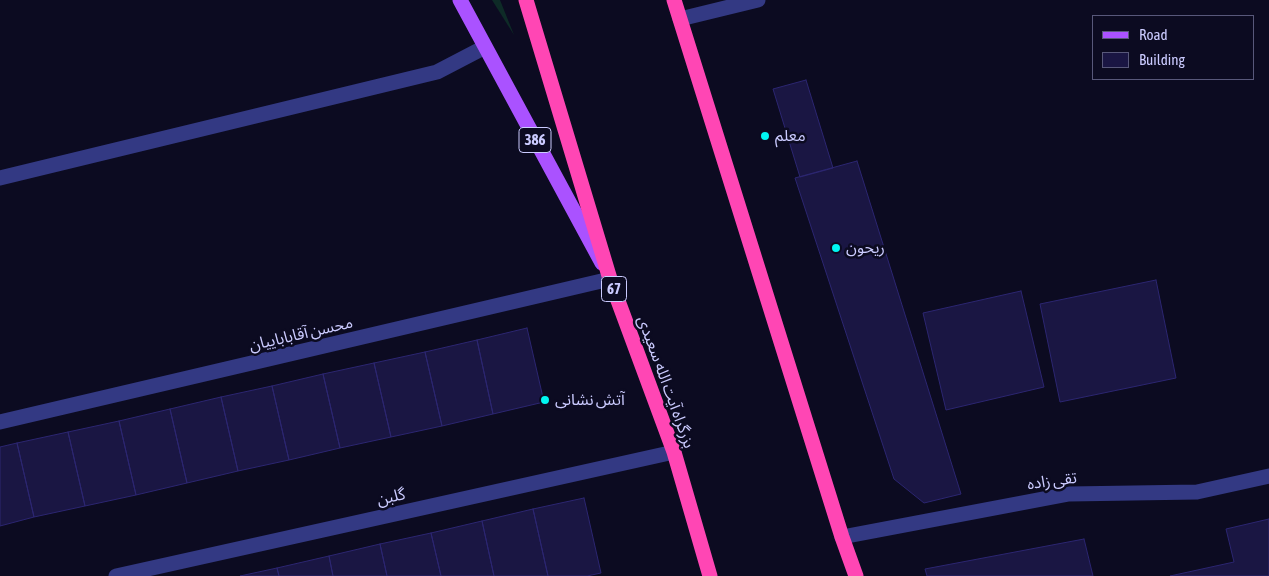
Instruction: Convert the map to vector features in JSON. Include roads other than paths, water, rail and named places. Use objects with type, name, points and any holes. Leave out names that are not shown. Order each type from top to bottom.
[{"type":"highway","name":"بزرگراه آیت الله سعیدی","points":[[526,0],[610,279],[674,452],[710,576]]},
{"type":"highway","points":[[674,0],[842,537],[856,576]]},
{"type":"main road","name":"386","points":[[460,0],[610,279]]},
{"type":"street","points":[[680,19],[758,0]]},
{"type":"street","points":[[0,178],[436,72],[485,47]]},
{"type":"street","name":"محسن آقاباباییان","points":[[0,422],[610,279]]},
{"type":"street","name":"گلبن","points":[[116,576],[674,452]]},
{"type":"street","name":"تقی زاده","points":[[842,537],[1069,494],[1197,492],[1269,476]]},
{"type":"place","name":"معلم","points":[[765,136]]},
{"type":"place","name":"ریحون","points":[[836,248]]},
{"type":"place","name":"آتش نشانی","points":[[545,400]]}]
